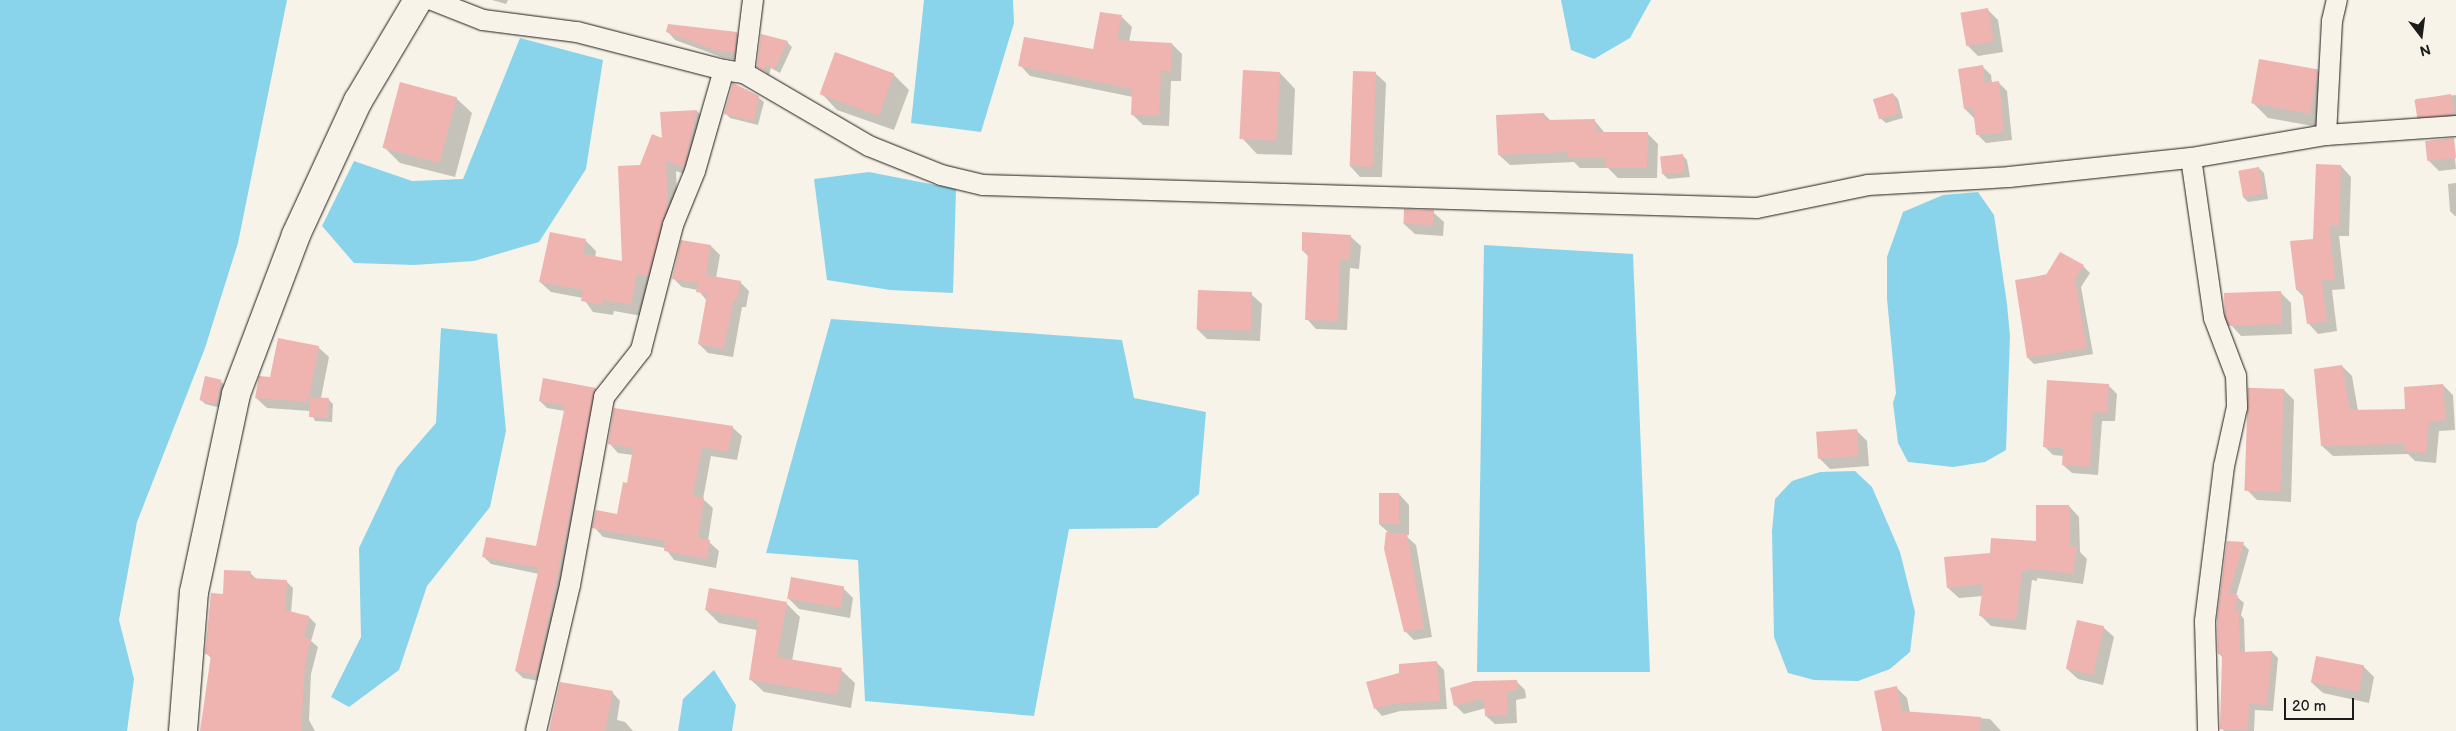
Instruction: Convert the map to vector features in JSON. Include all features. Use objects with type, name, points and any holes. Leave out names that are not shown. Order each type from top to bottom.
[{"type":"main road","points":[[183,731],[194,592],[236,394],[296,235],[358,101],[418,0]]},
{"type":"street","points":[[432,0],[483,20],[577,32],[724,70],[744,73],[869,146],[941,175],[983,184],[1757,208],[1868,185],[2009,177],[2191,158],[2326,135],[2456,126]]},
{"type":"street","points":[[744,73],[753,0]]},
{"type":"street","points":[[2326,135],[2332,21],[2337,0]]},
{"type":"street","points":[[536,731],[570,585],[604,398],[641,350],[673,225],[694,171],[724,70]]},
{"type":"street","points":[[2191,158],[2214,318],[2236,376],[2237,407],[2224,466],[2205,621],[2208,731]]},
{"type":"water","points":[[0,0],[287,0],[238,243],[205,348],[137,522],[119,620],[134,679],[127,731],[0,731]]},
{"type":"water","points":[[924,0],[1013,0],[1014,23],[981,132],[911,123]]},
{"type":"water","points":[[1561,0],[1651,0],[1630,38],[1594,59],[1571,50]]},
{"type":"water","points":[[520,38],[603,60],[586,169],[539,242],[474,261],[414,265],[354,263],[322,226],[354,161],[412,181],[463,179]]},
{"type":"water","points":[[869,172],[956,189],[953,293],[890,290],[827,280],[814,179]]},
{"type":"water","points":[[1978,192],[1994,215],[2007,304],[2010,336],[2006,450],[1985,462],[1953,467],[1908,462],[1898,443],[1893,403],[1896,393],[1887,299],[1887,257],[1903,212],[1943,195]]},
{"type":"water","points":[[1484,245],[1633,254],[1650,672],[1477,672]]},
{"type":"water","points":[[831,319],[1122,340],[1134,398],[1206,412],[1199,494],[1157,528],[1069,529],[1034,716],[865,701],[858,560],[766,553]]},
{"type":"water","points":[[441,328],[497,334],[506,431],[490,507],[427,586],[399,670],[349,707],[331,697],[361,637],[359,548],[397,468],[436,423]]},
{"type":"water","points":[[1855,471],[1872,487],[1900,552],[1915,612],[1910,652],[1890,669],[1858,681],[1814,680],[1788,673],[1774,637],[1772,531],[1775,499],[1792,481],[1820,472]]},
{"type":"water","points":[[714,670],[736,705],[732,731],[678,731],[683,699]]},
{"type":"building","points":[[1988,8],[1994,41],[1966,46],[1960,13]]},
{"type":"building","points":[[1100,12],[1122,15],[1117,40],[1172,43],[1171,71],[1161,71],[1159,116],[1131,115],[1132,89],[1018,66],[1024,37],[1093,49]]},
{"type":"building","points":[[668,24],[737,32],[735,53],[715,50],[666,32]]},
{"type":"building","points":[[761,34],[788,41],[774,69],[766,65],[764,71],[757,67]]},
{"type":"building","points":[[835,52],[894,74],[879,116],[820,94]]},
{"type":"building","points":[[2259,59],[2318,69],[2310,114],[2251,103]]},
{"type":"building","points":[[1983,65],[1985,83],[1999,81],[2004,132],[1976,135],[1973,108],[1964,109],[1958,69]]},
{"type":"building","points":[[1243,70],[1280,72],[1276,141],[1239,139]]},
{"type":"building","points":[[1353,71],[1376,72],[1373,167],[1350,166]]},
{"type":"building","points":[[400,82],[457,97],[439,163],[382,148]]},
{"type":"building","points":[[733,83],[759,96],[754,121],[724,114]]},
{"type":"building","points":[[1893,93],[1899,113],[1879,119],[1873,99]]},
{"type":"building","points":[[2451,94],[2454,114],[2418,120],[2414,100]]},
{"type":"building","points":[[697,110],[684,168],[666,161],[668,206],[648,276],[637,274],[631,305],[603,300],[602,305],[581,301],[583,290],[539,282],[550,232],[586,239],[583,254],[622,261],[618,166],[640,165],[652,134],[662,138],[660,112]]},
{"type":"building","points":[[1544,113],[1545,120],[1595,119],[1595,132],[1648,132],[1647,168],[1606,168],[1606,158],[1568,158],[1568,152],[1498,155],[1496,115]]},
{"type":"building","points":[[2454,138],[2456,158],[2427,161],[2425,141]]},
{"type":"building","points":[[1683,154],[1685,172],[1662,174],[1660,156]]},
{"type":"building","points":[[2316,164],[2341,165],[2339,226],[2329,226],[2335,279],[2322,280],[2327,321],[2307,324],[2302,290],[2296,290],[2290,241],[2313,239]]},
{"type":"building","points":[[2259,167],[2264,194],[2243,197],[2238,171]]},
{"type":"building","points":[[1404,209],[1434,210],[1433,225],[1403,224]]},
{"type":"building","points":[[1302,232],[1351,235],[1350,260],[1340,259],[1338,321],[1305,320],[1308,251],[1302,251]]},
{"type":"building","points":[[681,240],[711,245],[706,275],[741,281],[737,299],[734,299],[724,349],[698,344],[707,294],[696,292],[698,283],[672,279]]},
{"type":"building","points":[[2060,252],[2084,265],[2075,280],[2087,348],[2027,358],[2015,280],[2046,275]]},
{"type":"building","points":[[1198,290],[1252,292],[1251,331],[1197,329]]},
{"type":"building","points":[[2281,291],[2282,324],[2225,326],[2224,293]]},
{"type":"building","points":[[278,338],[319,346],[308,402],[255,398],[259,376],[270,377]]},
{"type":"building","points":[[2342,365],[2350,410],[2405,409],[2404,387],[2443,384],[2446,420],[2429,422],[2426,453],[2404,451],[2405,444],[2321,446],[2314,369]]},
{"type":"building","points":[[205,376],[222,380],[216,404],[199,400]]},
{"type":"building","points":[[543,378],[596,388],[537,675],[515,671],[539,568],[482,557],[486,537],[536,546],[565,406],[539,401]]},
{"type":"building","points":[[2047,380],[2109,384],[2107,413],[2093,412],[2090,467],[2062,465],[2063,448],[2043,447]]},
{"type":"building","points":[[2248,388],[2284,389],[2280,492],[2244,491]]},
{"type":"building","points":[[310,397],[329,398],[328,418],[309,417]]},
{"type":"building","points":[[614,408],[733,426],[728,452],[702,447],[693,496],[704,498],[698,538],[710,540],[707,559],[664,551],[665,541],[592,528],[596,510],[617,514],[623,482],[627,483],[633,448],[608,444]]},
{"type":"building","points":[[1857,429],[1859,456],[1818,459],[1816,432]]},
{"type":"building","points":[[1379,493],[1399,493],[1399,524],[1379,524]]},
{"type":"building","points":[[2036,505],[2069,505],[2070,546],[2077,547],[2073,574],[2027,568],[2026,571],[2022,571],[2016,620],[1979,616],[1983,584],[1947,588],[1944,557],[1990,553],[1991,538],[2036,541]]},
{"type":"building","points":[[1386,532],[1407,534],[1424,628],[1404,632],[1384,549]]},
{"type":"building","points":[[2227,541],[2244,542],[2229,594],[2238,595],[2235,611],[2239,611],[2240,652],[2272,651],[2267,705],[2249,704],[2248,730],[2220,729],[2222,654],[2218,654],[2217,618]]},
{"type":"building","points":[[224,570],[251,571],[250,578],[287,580],[285,610],[309,616],[304,637],[311,639],[305,666],[301,731],[200,731],[211,655],[205,654],[211,593],[223,594]]},
{"type":"building","points":[[791,577],[844,586],[840,608],[787,599]]},
{"type":"building","points":[[709,588],[787,602],[777,657],[842,668],[837,695],[749,680],[758,620],[705,610]]},
{"type":"building","points":[[2077,620],[2104,626],[2093,675],[2066,669]]},
{"type":"building","points":[[2316,656],[2364,665],[2359,692],[2311,683]]},
{"type":"building","points":[[1437,661],[1440,701],[1392,704],[1374,709],[1366,682],[1399,673],[1399,664]]},
{"type":"building","points":[[1517,680],[1518,689],[1507,692],[1508,715],[1485,716],[1484,698],[1454,706],[1450,688],[1474,681]]},
{"type":"building","points":[[560,682],[613,691],[605,731],[549,731]]},
{"type":"building","points":[[1897,686],[1902,711],[1981,717],[1980,731],[1882,731],[1874,691]]}]
